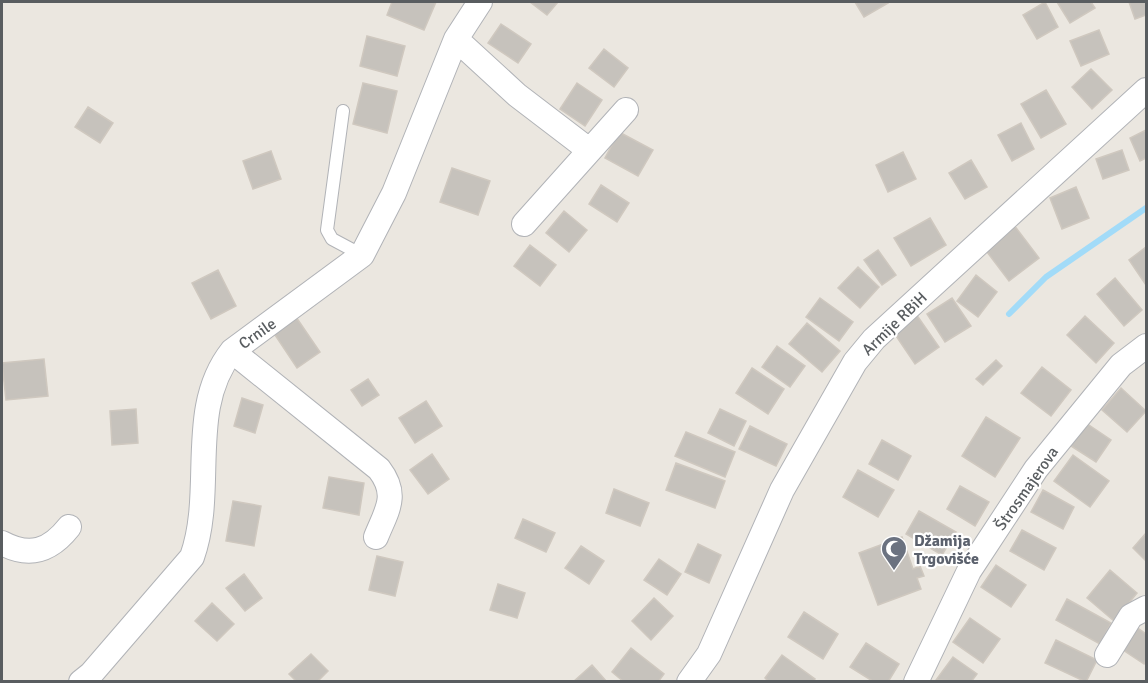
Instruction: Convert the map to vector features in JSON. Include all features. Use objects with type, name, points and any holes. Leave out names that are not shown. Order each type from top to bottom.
[{"type":"street","name":"Crnile","points":[[81,681],[91,674],[192,557],[199,537],[203,499],[209,393],[218,368],[232,351],[362,255],[394,193],[456,39],[480,2]]},
{"type":"street","points":[[456,39],[517,94],[589,150]]},
{"type":"street","name":"Armije RBiH","points":[[688,681],[709,654],[782,490],[855,362],[874,339],[1146,90]]},
{"type":"street","points":[[524,224],[626,110]]},
{"type":"street","name":"Štrosmajerova","points":[[916,681],[969,571],[1036,469],[1121,364],[1146,346]]},
{"type":"street","points":[[232,351],[385,476],[391,487],[391,495],[376,537]]},
{"type":"street","points":[[2,543],[14,549],[36,551],[57,542],[69,527]]},
{"type":"street","points":[[1107,655],[1131,616],[1146,608]]},
{"type":"lane","points":[[343,111],[327,230],[332,239],[362,255]]},
{"type":"building","points":[[392,2],[436,2],[424,30],[387,15]]},
{"type":"building","points":[[530,2],[558,2],[547,15]]},
{"type":"building","points":[[855,2],[887,2],[888,3],[864,17]]},
{"type":"building","points":[[1045,2],[1058,27],[1037,39],[1023,15]]},
{"type":"building","points":[[1057,2],[1091,2],[1095,8],[1070,23]]},
{"type":"building","points":[[1129,2],[1146,2],[1146,15],[1135,19]]},
{"type":"building","points":[[501,24],[531,44],[518,63],[488,43]]},
{"type":"building","points":[[1099,30],[1109,54],[1081,66],[1070,41]]},
{"type":"building","points":[[367,36],[405,46],[397,76],[360,66]]},
{"type":"building","points":[[604,49],[628,68],[614,87],[589,68]]},
{"type":"building","points":[[1091,69],[1112,90],[1092,109],[1072,87]]},
{"type":"building","points":[[363,83],[397,91],[387,133],[353,124]]},
{"type":"building","points":[[577,83],[602,100],[585,126],[560,109]]},
{"type":"building","points":[[1046,90],[1066,124],[1041,138],[1021,104]]},
{"type":"building","points":[[88,107],[113,123],[100,143],[75,127]]},
{"type":"building","points":[[1021,123],[1034,149],[1012,161],[998,135]]},
{"type":"building","points":[[1146,130],[1146,158],[1140,161],[1130,138]]},
{"type":"building","points":[[619,132],[653,150],[638,176],[605,158]]},
{"type":"building","points":[[1122,150],[1129,170],[1103,179],[1096,159]]},
{"type":"building","points":[[271,151],[281,179],[253,189],[243,161]]},
{"type":"building","points":[[903,152],[916,179],[888,192],[876,165]]},
{"type":"building","points":[[971,160],[987,187],[965,199],[949,173]]},
{"type":"building","points":[[452,168],[490,181],[478,215],[440,202]]},
{"type":"building","points":[[601,185],[629,203],[617,222],[589,204]]},
{"type":"building","points":[[1076,187],[1089,218],[1062,229],[1050,198]]},
{"type":"building","points":[[564,211],[587,230],[569,252],[546,233]]},
{"type":"building","points":[[930,218],[946,245],[911,266],[894,238]]},
{"type":"building","points":[[1014,225],[1039,258],[1009,281],[984,248]]},
{"type":"building","points":[[530,245],[556,265],[540,286],[514,266]]},
{"type":"building","points":[[1146,247],[1146,285],[1129,260]]},
{"type":"building","points":[[878,250],[896,275],[882,285],[864,260]]},
{"type":"building","points":[[858,267],[879,287],[860,308],[838,288]]},
{"type":"building","points":[[218,270],[236,306],[211,319],[192,283]]},
{"type":"building","points":[[976,275],[997,292],[978,317],[957,301]]},
{"type":"building","points":[[1115,278],[1142,310],[1124,326],[1097,294]]},
{"type":"building","points":[[820,298],[853,322],[839,341],[806,317]]},
{"type":"building","points":[[952,298],[971,326],[945,342],[927,314]]},
{"type":"building","points":[[916,314],[939,347],[915,364],[892,330]]},
{"type":"building","points":[[1085,316],[1114,343],[1096,363],[1067,335]]},
{"type":"building","points":[[296,317],[320,352],[297,368],[273,332]]},
{"type":"building","points":[[807,323],[840,351],[822,372],[789,344]]},
{"type":"building","points":[[777,346],[805,366],[790,387],[762,367]]},
{"type":"building","points":[[44,359],[48,396],[6,400],[2,363]]},
{"type":"building","points":[[996,360],[1002,366],[983,385],[976,379]]},
{"type":"building","points":[[1042,367],[1071,390],[1051,416],[1021,393]]},
{"type":"building","points":[[752,368],[784,389],[768,414],[736,393]]},
{"type":"building","points":[[368,379],[379,395],[362,406],[351,390]]},
{"type":"building","points":[[1121,388],[1146,411],[1127,432],[1102,410]]},
{"type":"building","points":[[242,398],[263,405],[255,433],[234,426]]},
{"type":"building","points":[[426,401],[442,426],[415,443],[399,418]]},
{"type":"building","points":[[136,409],[138,443],[112,445],[110,411]]},
{"type":"building","points":[[720,409],[746,421],[734,446],[708,433]]},
{"type":"building","points":[[986,417],[1020,438],[995,477],[962,456]]},
{"type":"building","points":[[1086,423],[1111,440],[1096,462],[1071,446]]},
{"type":"building","points":[[750,426],[787,444],[776,466],[739,449]]},
{"type":"building","points":[[686,432],[735,452],[725,477],[675,456]]},
{"type":"building","points":[[882,440],[911,456],[898,480],[869,464]]},
{"type":"building","points":[[432,454],[449,479],[428,494],[410,470]]},
{"type":"building","points":[[1073,455],[1109,481],[1090,507],[1054,481]]},
{"type":"building","points":[[676,463],[725,481],[715,508],[666,490]]},
{"type":"building","points":[[858,470],[894,490],[878,517],[843,497]]},
{"type":"building","points":[[329,477],[364,483],[359,515],[323,508]]},
{"type":"building","points":[[960,486],[989,502],[975,526],[947,509]]},
{"type":"building","points":[[614,489],[649,503],[640,526],[606,513]]},
{"type":"building","points":[[1043,490],[1074,507],[1063,529],[1031,512]]},
{"type":"building","points":[[233,501],[261,506],[254,546],[226,541]]},
{"type":"building","points":[[919,511],[956,532],[942,555],[906,534]]},
{"type":"building","points":[[523,519],[555,533],[546,552],[515,538]]},
{"type":"building","points":[[1022,530],[1056,548],[1044,570],[1010,551]]},
{"type":"building","points":[[1146,533],[1146,561],[1133,548]]},
{"type":"building","name":"Džamija Trgovišće","points":[[902,537],[913,569],[920,566],[924,576],[917,578],[921,589],[878,605],[859,553]]},
{"type":"building","points":[[698,544],[721,555],[709,583],[685,572]]},
{"type":"building","points":[[581,546],[604,561],[589,584],[565,568]]},
{"type":"building","points":[[377,556],[403,562],[395,596],[369,590]]},
{"type":"building","points":[[659,559],[681,574],[667,595],[644,580]]},
{"type":"building","points":[[996,565],[1026,585],[1011,607],[981,587]]},
{"type":"building","points":[[1110,570],[1137,593],[1114,621],[1087,598]]},
{"type":"building","points":[[244,574],[262,598],[245,611],[226,588]]},
{"type":"building","points":[[498,584],[525,593],[517,618],[490,610]]},
{"type":"building","points":[[654,598],[673,616],[651,640],[632,621]]},
{"type":"building","points":[[1067,599],[1111,623],[1100,644],[1056,620]]},
{"type":"building","points":[[212,603],[234,624],[217,641],[195,621]]},
{"type":"building","points":[[804,612],[838,634],[823,659],[788,637]]},
{"type":"building","points":[[970,618],[1000,639],[983,663],[953,642]]},
{"type":"building","points":[[1132,624],[1146,634],[1144,664],[1117,646]]},
{"type":"building","points":[[1056,640],[1097,660],[1086,682],[1045,663]]},
{"type":"building","points":[[866,643],[899,664],[888,682],[874,682],[850,667]]},
{"type":"building","points":[[631,648],[664,674],[658,682],[624,682],[612,672]]},
{"type":"building","points":[[311,654],[328,671],[317,682],[297,682],[289,674]]},
{"type":"building","points":[[782,655],[815,679],[813,682],[769,682],[765,678]]},
{"type":"building","points":[[953,657],[977,674],[971,682],[936,680]]},
{"type":"building","points":[[592,665],[607,682],[573,682]]},
{"type":"waterway","points":[[1009,314],[1046,277],[1146,208]]},
{"type":"place","name":"Džamija Trgovišće","points":[[894,572]]}]
